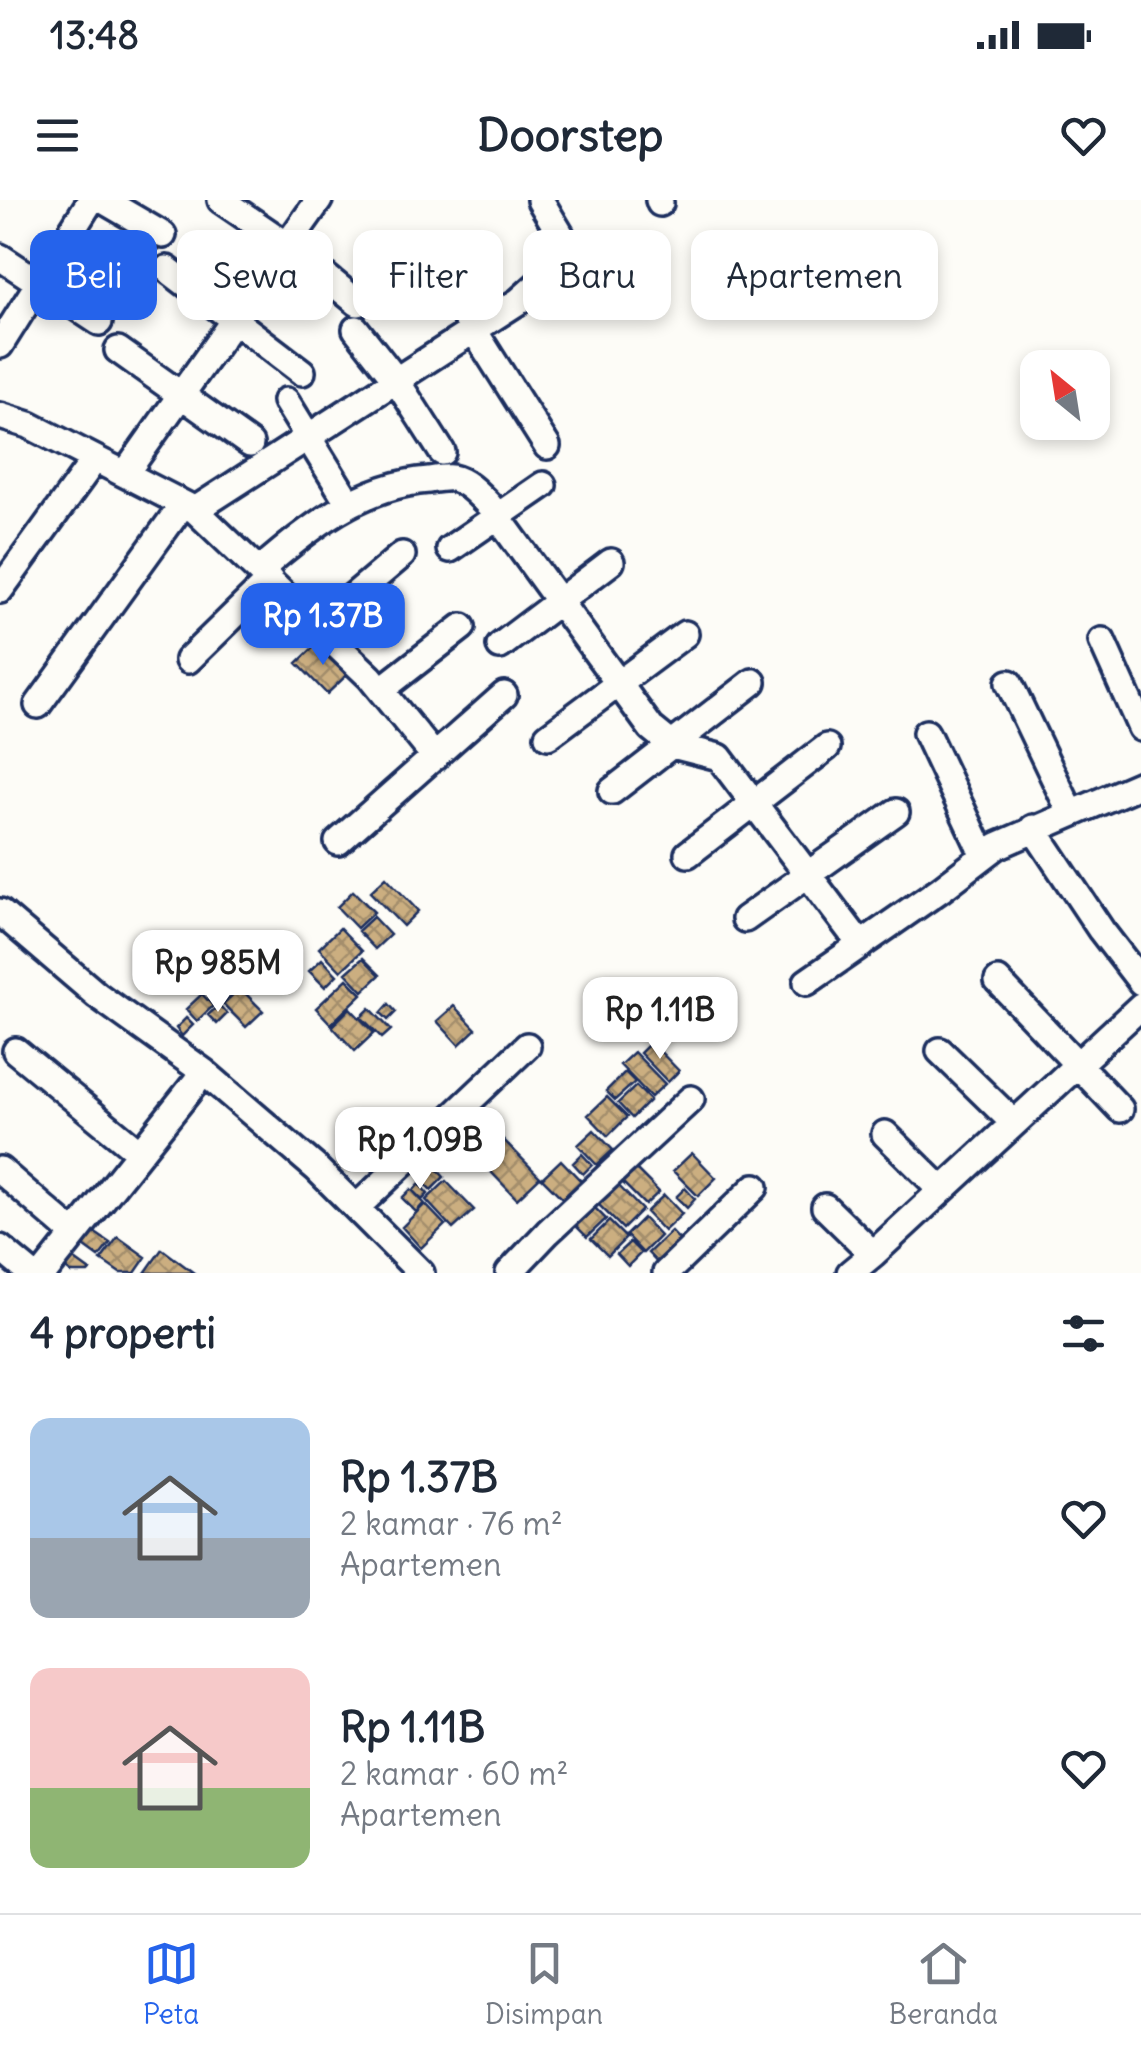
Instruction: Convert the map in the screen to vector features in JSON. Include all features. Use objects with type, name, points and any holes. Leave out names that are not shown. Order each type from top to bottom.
[{"type":"street","points":[[73,230],[91,200]]},
{"type":"street","points":[[103,200],[163,235]]},
{"type":"street","points":[[221,200],[265,230]]},
{"type":"street","points":[[298,230],[319,200]]},
{"type":"street","points":[[38,705],[189,507],[474,330],[547,276],[564,254],[562,236],[540,200]]},
{"type":"street","points":[[0,258],[30,278]]},
{"type":"street","points":[[167,270],[177,277]]},
{"type":"street","points":[[333,292],[357,316],[442,452]]},
{"type":"street","points":[[0,345],[30,299]]},
{"type":"street","points":[[125,474],[234,320],[302,372]]},
{"type":"street","points":[[468,320],[547,446]]},
{"type":"street","points":[[118,350],[250,444]]},
{"type":"street","points":[[286,401],[342,492]]},
{"type":"street","points":[[3,422],[29,425],[189,507],[319,625],[381,690],[435,757]]},
{"type":"street","points":[[0,590],[95,459]]},
{"type":"street","points":[[188,660],[265,575],[332,512],[411,481],[452,478],[473,489],[498,517],[651,728],[672,745],[719,757],[861,945]]},
{"type":"street","points":[[450,550],[542,486]]},
{"type":"street","points":[[319,625],[402,555]]},
{"type":"street","points":[[500,646],[612,562]]},
{"type":"street","points":[[381,690],[462,627]]},
{"type":"street","points":[[548,736],[685,634]]},
{"type":"street","points":[[1102,641],[1141,728]]},
{"type":"street","points":[[612,791],[752,682]]},
{"type":"street","points":[[1009,682],[1071,813]]},
{"type":"street","points":[[338,842],[504,695]]},
{"type":"street","points":[[926,733],[983,854]]},
{"type":"street","points":[[688,854],[828,747]]},
{"type":"street","points":[[807,982],[941,889],[983,854],[1033,828],[1141,784]]},
{"type":"street","points":[[745,919],[896,812]]},
{"type":"street","points":[[1033,828],[1141,982]]},
{"type":"street","points":[[0,912],[98,995],[204,1072],[316,1168],[422,1273]]},
{"type":"street","points":[[998,981],[1120,1109]]},
{"type":"street","points":[[850,1273],[1141,1006]]},
{"type":"street","points":[[356,1208],[528,1046]]},
{"type":"street","points":[[16,1051],[139,1152]]},
{"type":"street","points":[[940,1051],[1014,1123]]},
{"type":"street","points":[[44,1273],[204,1072]]},
{"type":"street","points":[[508,1273],[691,1100]]},
{"type":"street","points":[[884,1134],[942,1190]]},
{"type":"street","points":[[0,1170],[74,1234]]},
{"type":"street","points":[[666,1273],[755,1187]]},
{"type":"street","points":[[825,1207],[872,1254]]},
{"type":"street","points":[[0,1248],[30,1273]]},
{"type":"building","points":[[319,642],[349,673],[327,694],[297,663]]},
{"type":"building","points":[[386,877],[418,911],[403,926],[370,892]]},
{"type":"building","points":[[353,891],[374,912],[357,928],[337,907]]},
{"type":"building","points":[[373,917],[390,935],[375,949],[358,931]]},
{"type":"building","points":[[340,928],[362,951],[341,971],[319,948]]},
{"type":"building","points":[[363,958],[380,975],[363,991],[346,973]]},
{"type":"building","points":[[322,959],[337,975],[325,987],[309,971]]},
{"type":"building","points":[[221,973],[235,988],[220,1003],[206,988]]},
{"type":"building","points":[[347,979],[362,994],[331,1024],[316,1008]]},
{"type":"building","points":[[240,988],[263,1011],[246,1027],[223,1004]]},
{"type":"building","points":[[202,994],[213,1006],[197,1021],[186,1009]]},
{"type":"building","points":[[389,1004],[396,1012],[388,1020],[381,1013]]},
{"type":"building","points":[[219,1005],[227,1014],[217,1024],[208,1015]]},
{"type":"building","points":[[454,1006],[476,1029],[459,1045],[437,1021]]},
{"type":"building","points":[[350,1008],[374,1033],[355,1051],[332,1026]]},
{"type":"building","points":[[370,1008],[391,1030],[382,1038],[361,1017]]},
{"type":"building","points":[[186,1018],[193,1025],[182,1036],[176,1028]]},
{"type":"building","points":[[651,1042],[679,1071],[668,1082],[640,1053]]},
{"type":"building","points":[[634,1052],[665,1084],[651,1097],[620,1065]]},
{"type":"building","points":[[625,1072],[635,1082],[615,1100],[606,1091]]},
{"type":"building","points":[[636,1086],[650,1100],[632,1118],[618,1103]]},
{"type":"building","points":[[607,1097],[627,1117],[608,1136],[588,1115]]},
{"type":"building","points":[[491,1127],[540,1177],[517,1199],[469,1149]]},
{"type":"building","points":[[594,1130],[613,1150],[597,1165],[578,1145]]},
{"type":"building","points":[[692,1153],[716,1178],[698,1196],[673,1171]]},
{"type":"building","points":[[582,1154],[592,1165],[583,1174],[573,1163]]},
{"type":"building","points":[[561,1160],[581,1181],[563,1199],[542,1178]]},
{"type":"building","points":[[434,1166],[444,1177],[431,1190],[420,1179]]},
{"type":"building","points":[[633,1166],[659,1192],[645,1205],[619,1179]]},
{"type":"building","points":[[446,1181],[474,1210],[453,1229],[426,1200]]},
{"type":"building","points":[[615,1182],[642,1210],[623,1229],[595,1201]]},
{"type":"building","points":[[419,1184],[428,1194],[422,1200],[413,1191]]},
{"type":"building","points":[[685,1188],[695,1199],[687,1208],[676,1197]]},
{"type":"building","points":[[411,1189],[424,1203],[416,1212],[402,1198]]},
{"type":"building","points":[[664,1195],[682,1214],[664,1231],[646,1212]]},
{"type":"building","points":[[425,1204],[445,1225],[421,1248],[402,1227]]},
{"type":"building","points":[[592,1205],[606,1219],[587,1237],[573,1223]]},
{"type":"building","points":[[643,1218],[660,1236],[643,1253],[626,1235]]},
{"type":"building","points":[[609,1221],[626,1238],[608,1256],[591,1239]]},
{"type":"building","points":[[91,1230],[110,1243],[99,1257],[81,1244]]},
{"type":"building","points":[[671,1231],[687,1248],[664,1270],[648,1253]]},
{"type":"building","points":[[118,1237],[146,1257],[135,1273],[120,1273],[101,1260]]},
{"type":"building","points":[[630,1242],[641,1253],[628,1266],[617,1254]]},
{"type":"building","points":[[162,1249],[194,1273],[145,1273]]},
{"type":"building","points":[[68,1255],[90,1271],[71,1273],[60,1265]]}]
